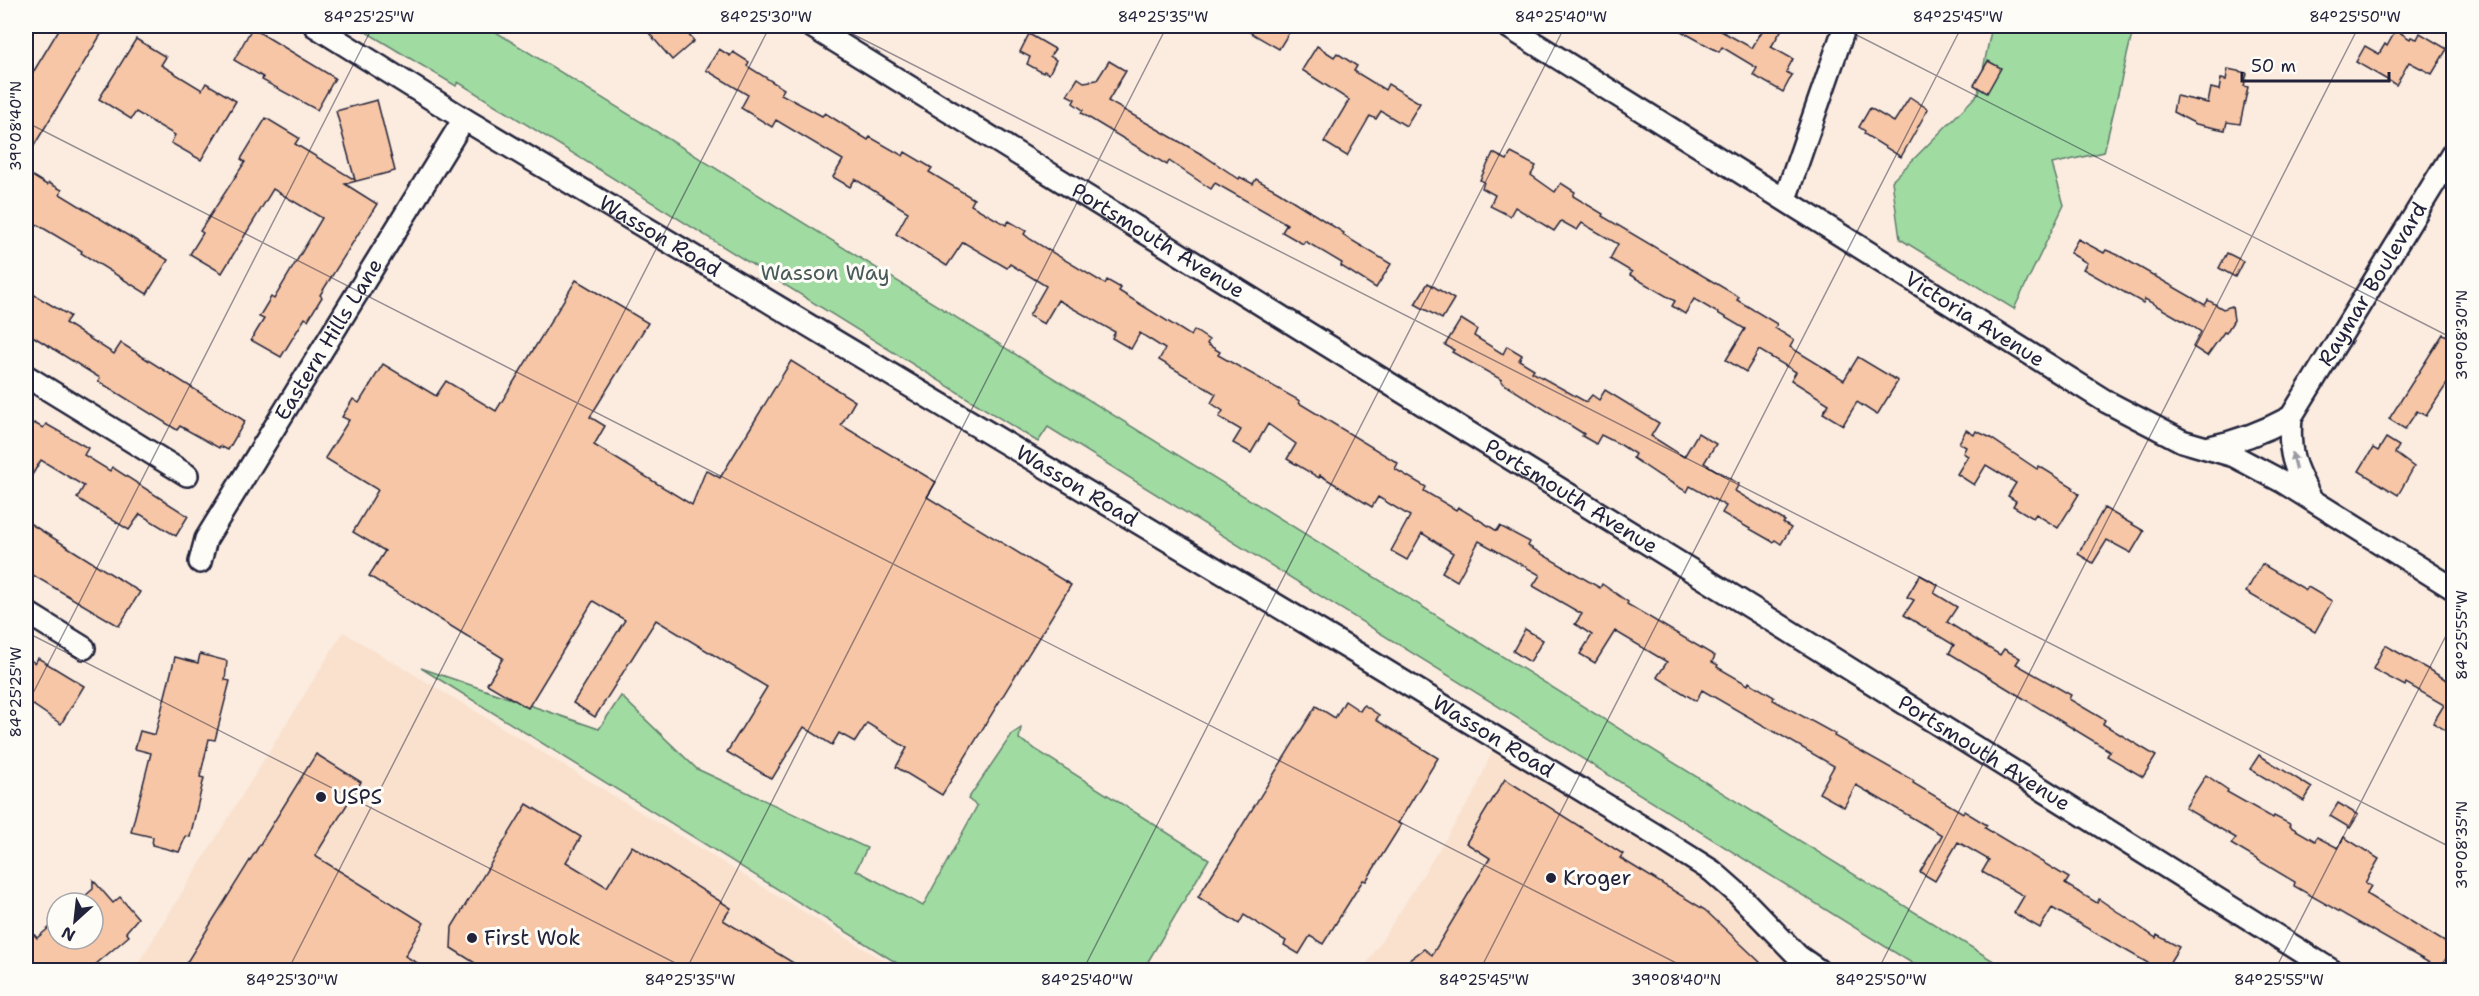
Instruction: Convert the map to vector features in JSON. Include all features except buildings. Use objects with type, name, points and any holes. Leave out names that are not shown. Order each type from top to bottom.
[{"type":"street","name":"Wasson Road","points":[[315,26],[464,119],[1358,654],[1712,871],[1737,893],[1798,956],[1818,970]]},
{"type":"street","name":"Portsmouth Avenue","points":[[811,26],[2331,970]]},
{"type":"street","name":"Victoria Avenue","points":[[1507,26],[2107,402],[2182,441],[2234,456],[2312,500],[2454,589]]},
{"type":"street","points":[[1785,199],[1845,26]]},
{"type":"street","name":"Eastern Hills Lane","points":[[200,562],[206,538],[464,119]]},
{"type":"street","name":"Raymar Boulevard","points":[[2291,417],[2454,151]]},
{"type":"street","points":[[26,376],[188,475]]},
{"type":"street","points":[[2209,447],[2237,442],[2291,417]]},
{"type":"street","points":[[2291,417],[2289,439],[2294,466],[2312,500]]},
{"type":"street","points":[[26,612],[84,648]]},
{"type":"shaded area","points":[[343,632],[467,706],[899,970],[134,970]]},
{"type":"shaded area","name":"Kroger","points":[[1497,739],[1652,833],[1818,970],[1363,970],[1475,792]]},
{"type":"green space","name":"Wasson Way","points":[[356,26],[492,26],[491,29],[2008,970],[1923,970],[1048,427],[1038,442],[458,82],[456,86]]},
{"type":"green space","points":[[1992,26],[2134,26],[2104,152],[2052,164],[2064,205],[2014,309],[1900,239],[1892,181],[1978,94]]},
{"type":"green space","points":[[421,668],[599,729],[621,696],[697,769],[867,848],[856,870],[923,906],[977,806],[968,799],[1012,734],[1021,728],[1019,739],[1209,859],[1143,970],[908,970]]},
{"type":"place","name":"USPS","points":[[321,797]]},
{"type":"place","name":"Kroger","points":[[1551,878]]},
{"type":"place","name":"First Wok","points":[[472,938]]}]
